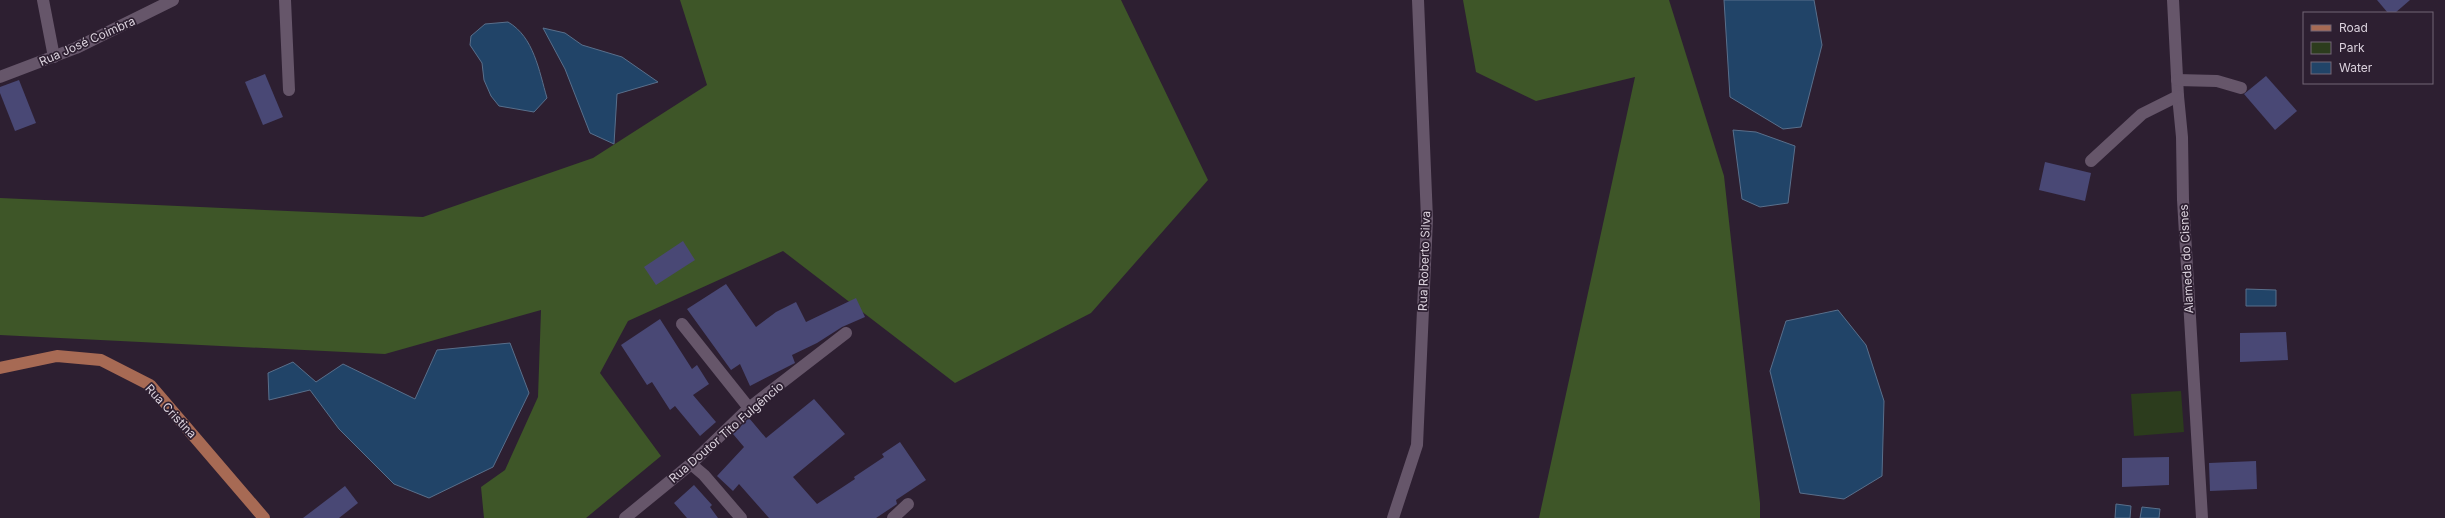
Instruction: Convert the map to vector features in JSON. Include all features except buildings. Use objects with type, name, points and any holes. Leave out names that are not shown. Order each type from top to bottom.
[{"type":"main road","name":"Rua Cristina","points":[[0,368],[57,356],[101,360],[150,385],[264,518]]},
{"type":"street","points":[[43,0],[54,57]]},
{"type":"street","name":"Rua José Coimbra","points":[[0,77],[54,57],[173,0]]},
{"type":"street","points":[[285,0],[288,90]]},
{"type":"street","name":"Rua Roberto Silva","points":[[1393,518],[1417,445],[1418,437],[1427,219],[1418,0]]},
{"type":"street","name":"Alameda do Cisnes","points":[[2173,0],[2178,96],[2182,137],[2183,200],[2202,518]]},
{"type":"street","points":[[2177,80],[2217,82],[2241,88]]},
{"type":"street","points":[[2091,161],[2142,114],[2178,96]]},
{"type":"street","points":[[682,324],[749,408]]},
{"type":"street","name":"Rua Doutor Tito Fulgêncio","points":[[625,518],[691,464],[749,408],[846,333]]},
{"type":"street","points":[[691,464],[704,475],[741,518]]},
{"type":"street","points":[[893,518],[908,504]]},
{"type":"green space","points":[[680,0],[1121,0],[1208,180],[1091,313],[955,383],[783,251],[628,321],[600,373],[661,456],[586,518],[484,518],[481,487],[505,470],[538,397],[541,310],[385,354],[0,335],[0,198],[423,217],[593,158],[707,85]]},
{"type":"green space","points":[[1463,0],[1669,0],[1724,176],[1760,503],[1760,518],[1539,518],[1635,77],[1536,101],[1476,72]]},
{"type":"green space","points":[[2181,391],[2184,432],[2134,436],[2131,394]]},
{"type":"water","points":[[1724,0],[1814,0],[1822,45],[1801,127],[1783,129],[1730,97]]},
{"type":"water","points":[[508,22],[517,28],[524,36],[530,46],[538,66],[547,98],[534,112],[499,106],[491,96],[484,80],[482,63],[470,45],[471,36],[485,24]]},
{"type":"water","points":[[543,28],[565,33],[582,45],[622,57],[658,82],[617,94],[614,144],[590,133],[565,69]]},
{"type":"water","points":[[1733,130],[1756,132],[1795,146],[1788,203],[1760,207],[1742,199]]},
{"type":"water","points":[[2246,289],[2276,290],[2276,306],[2246,306]]},
{"type":"water","points":[[1838,310],[1866,345],[1884,401],[1882,476],[1844,499],[1800,493],[1770,371],[1786,321]]},
{"type":"water","points":[[510,343],[529,393],[493,467],[429,498],[394,484],[339,429],[310,390],[269,400],[268,373],[293,362],[316,382],[343,364],[415,399],[437,350]]},
{"type":"water","points":[[2116,504],[2131,506],[2130,518],[2115,518]]},
{"type":"water","points":[[2142,507],[2160,509],[2159,518],[2140,518]]}]
